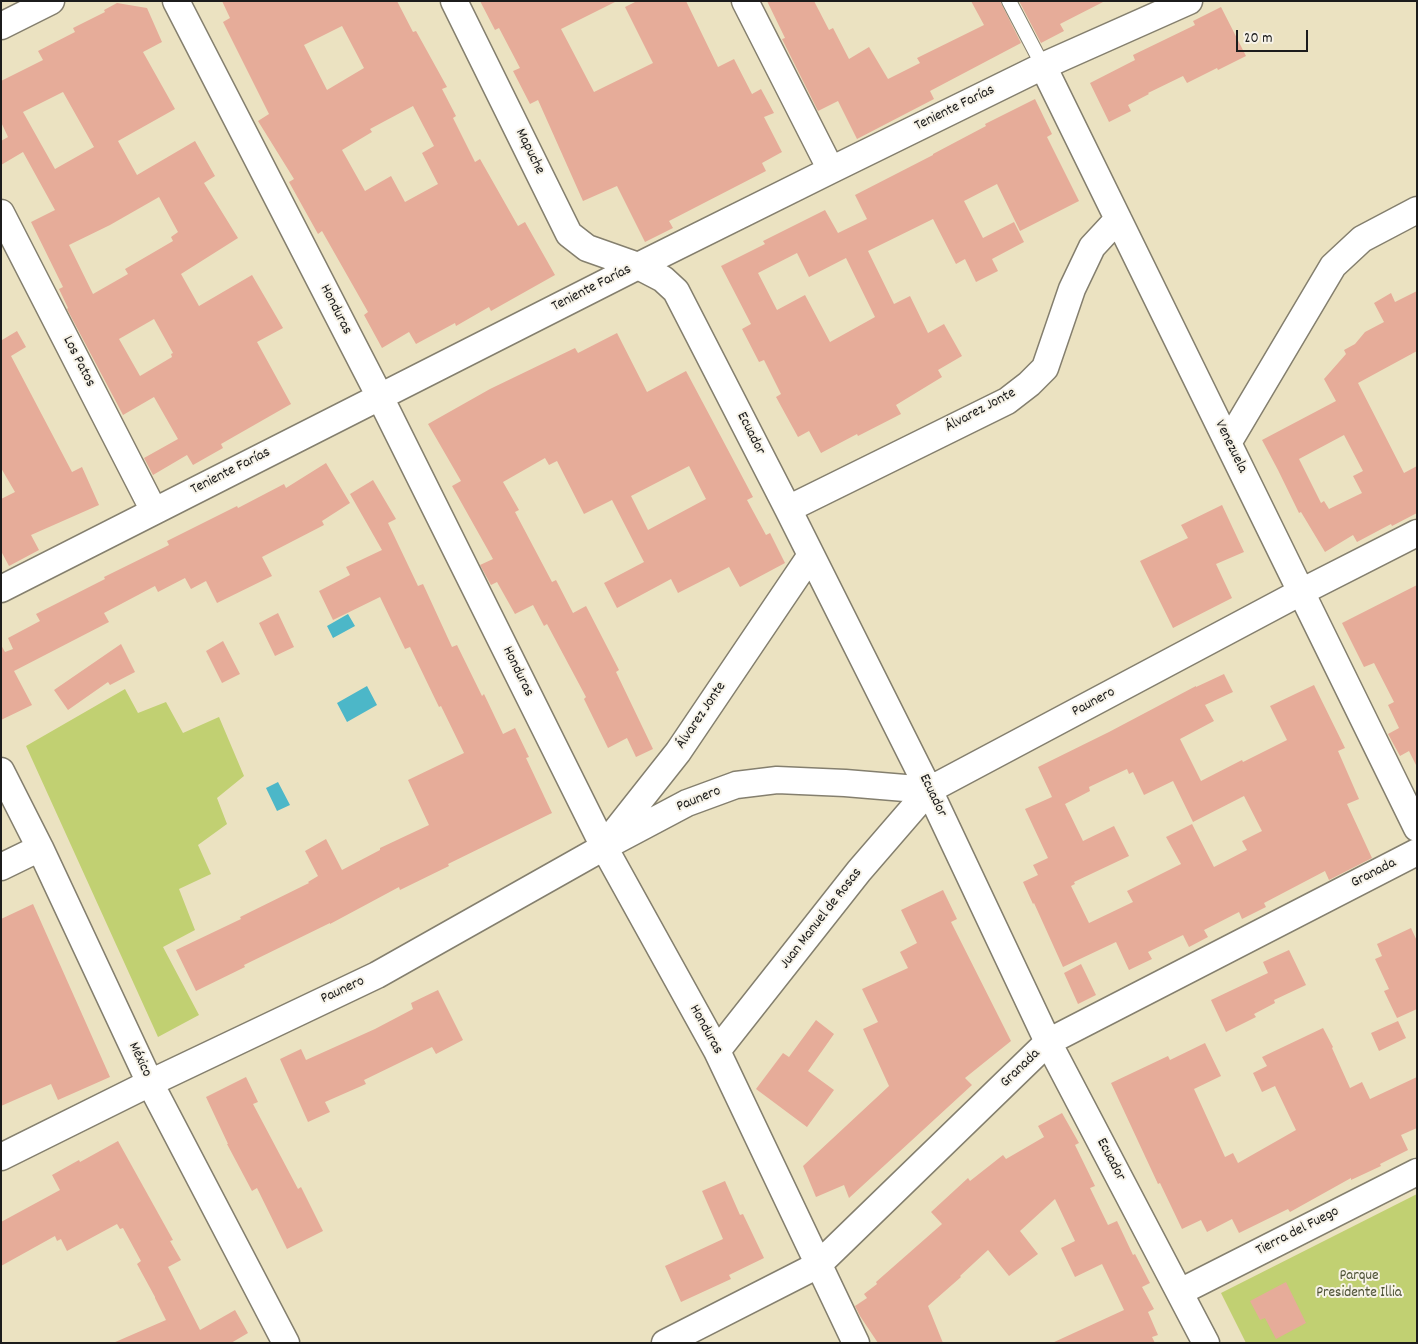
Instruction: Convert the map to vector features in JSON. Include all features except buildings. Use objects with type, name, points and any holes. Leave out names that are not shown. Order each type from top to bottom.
[{"type":"street","points":[[1,26],[51,1]]},
{"type":"street","name":"Honduras","points":[[176,1],[380,397],[604,847],[717,1051],[856,1343]]},
{"type":"street","name":"Mapuche","points":[[454,1],[569,234],[587,248],[638,266]]},
{"type":"street","points":[[745,1],[831,170]]},
{"type":"street","name":"Teniente Farías","points":[[1,589],[831,170],[1043,66],[1189,1]]},
{"type":"street","name":"Venezuela","points":[[1043,66],[1417,828]]},
{"type":"street","points":[[1228,443],[1333,266],[1362,238],[1417,210]]},
{"type":"street","name":"Los Patos","points":[[1,213],[154,511]]},
{"type":"street","name":"Álvarez Jonte","points":[[788,509],[1007,401],[1029,384],[1045,368],[1072,289],[1092,247],[1118,219]]},
{"type":"street","name":"Ecuador","points":[[638,266],[663,279],[676,291],[929,790],[1048,1042],[1206,1343]]},
{"type":"street","name":"Paunero","points":[[1,1157],[150,1083],[377,975],[604,847],[687,803],[736,785],[777,780],[929,790],[1301,592],[1417,533]]},
{"type":"street","name":"Álvarez Jonte","points":[[604,847],[678,752],[811,555]]},
{"type":"street","name":"México","points":[[1,771],[40,848],[150,1083],[286,1343]]},
{"type":"street","name":"Juan Manuel de Rosas","points":[[717,1051],[859,871],[929,790]]},
{"type":"street","points":[[1,867],[40,848]]},
{"type":"street","name":"Granada","points":[[666,1343],[818,1265],[1048,1042],[1417,852]]},
{"type":"street","name":"Tierra del Fuego","points":[[1180,1292],[1417,1172]]},
{"type":"lane","points":[[1009,1],[1043,66]]},
{"type":"green space","points":[[125,689],[138,713],[166,702],[183,733],[219,717],[244,776],[217,798],[227,824],[198,845],[211,874],[179,889],[195,930],[163,947],[199,1015],[158,1037],[26,746]]},
{"type":"green space","name":"Parque Presidente Illia","points":[[1417,1194],[1417,1343],[1246,1343],[1221,1293]]},
{"type":"water","points":[[348,614],[355,626],[333,638],[327,626]]},
{"type":"water","points":[[367,686],[377,705],[347,722],[337,703]]},
{"type":"water","points":[[278,782],[290,805],[277,811],[266,788]]}]
